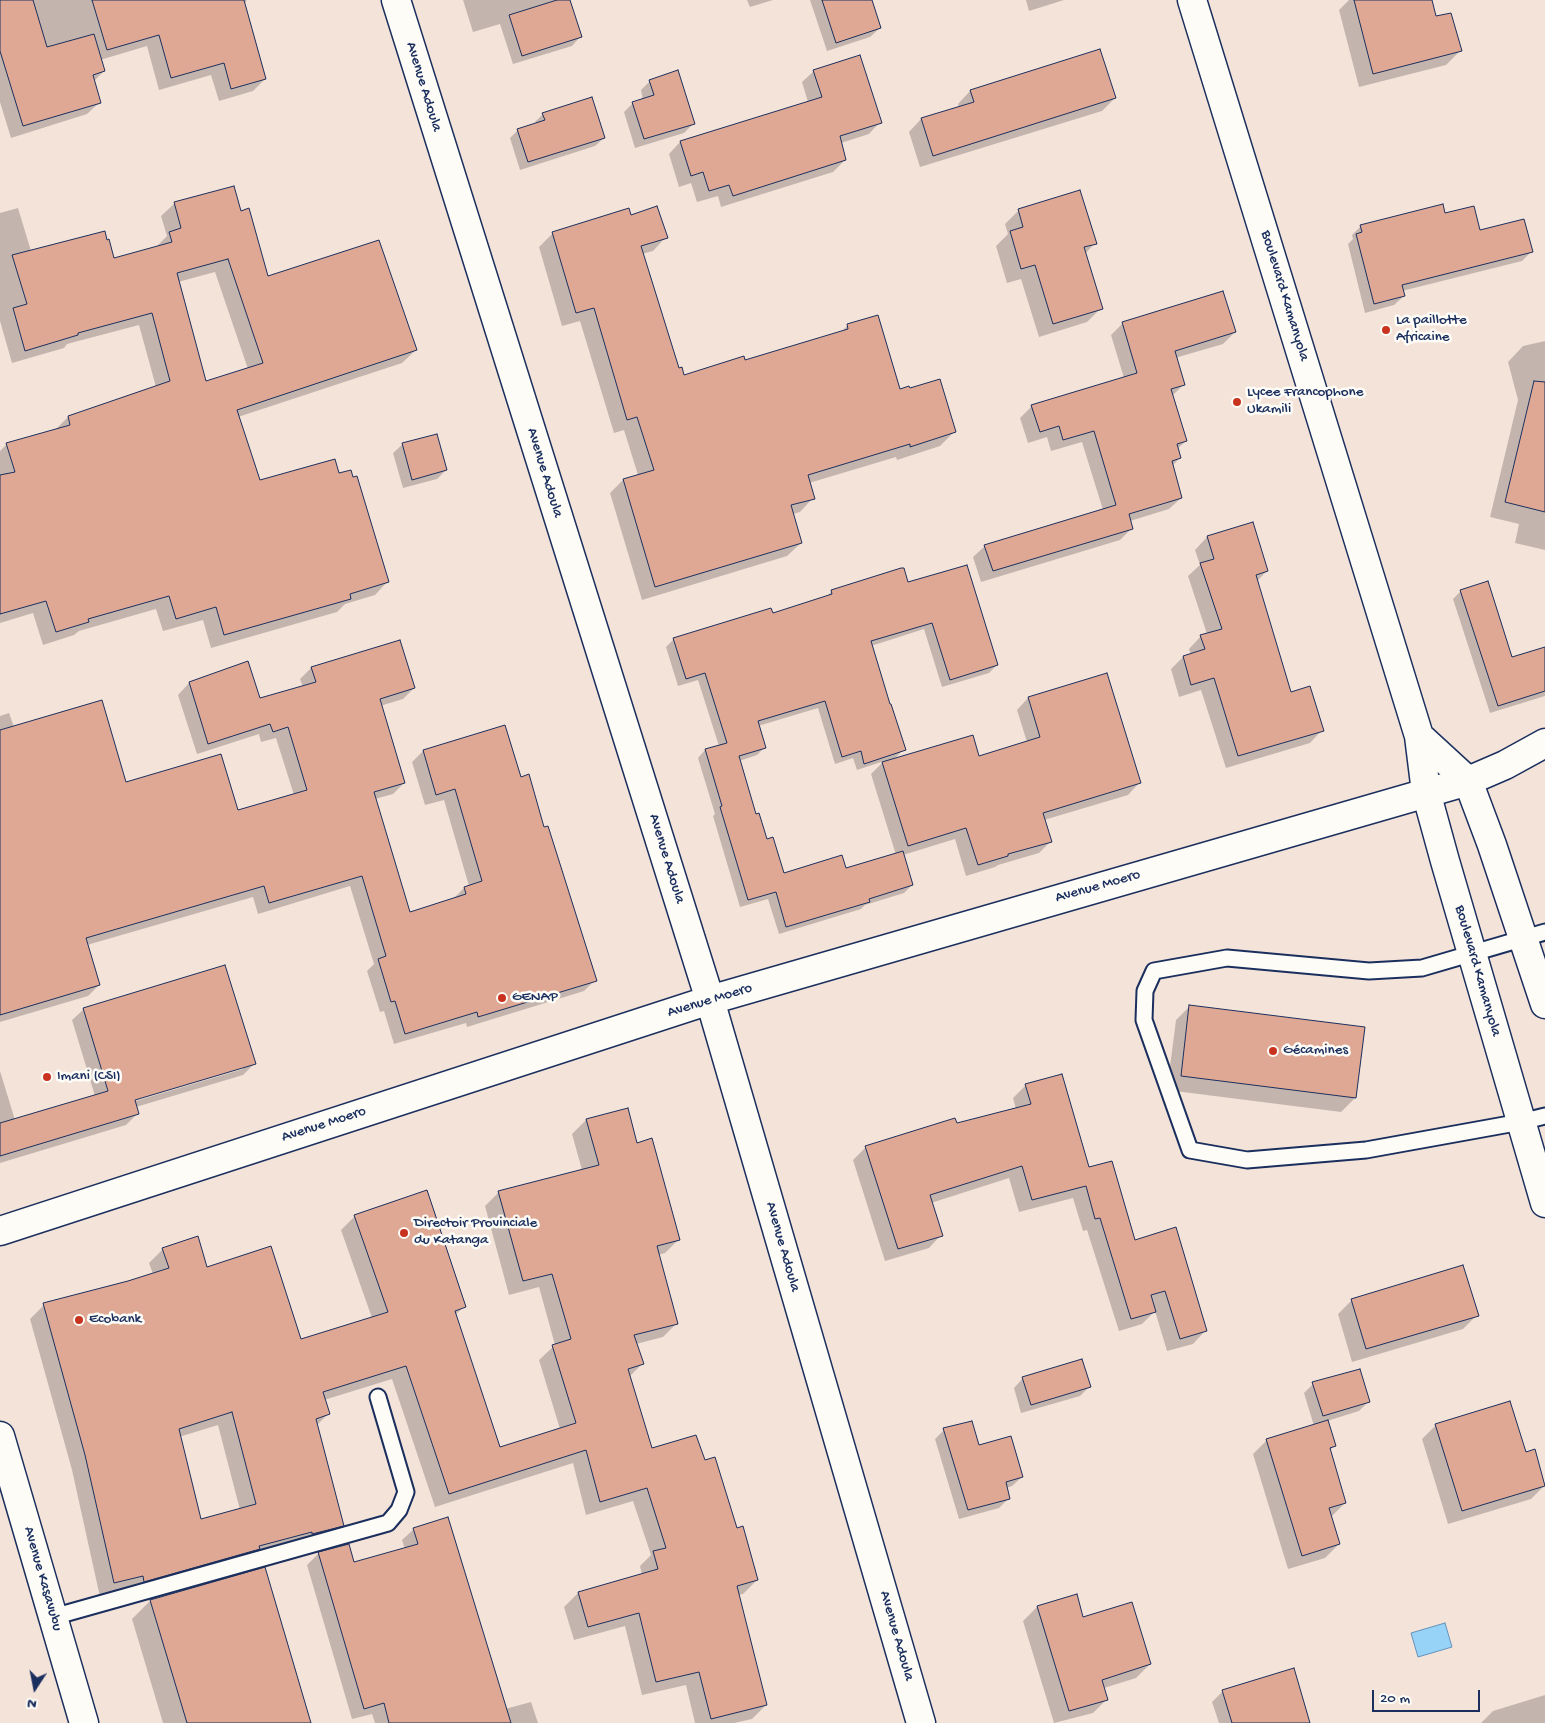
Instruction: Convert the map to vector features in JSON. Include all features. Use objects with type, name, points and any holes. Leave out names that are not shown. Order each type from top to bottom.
[{"type":"street","name":"Avenue Adoula","points":[[396,0],[710,1000],[921,1723]]},
{"type":"street","name":"Boulevard Kamanyola","points":[[1192,0],[1419,736],[1426,792],[1472,954],[1533,1119],[1545,1203]]},
{"type":"street","points":[[1419,736],[1468,781],[1492,845],[1534,935],[1545,1004]]},
{"type":"street","name":"Avenue Moero","points":[[0,1231],[710,1000],[1468,781],[1505,766],[1545,743]]},
{"type":"street","name":"Avenue Kasavubu","points":[[0,1436],[84,1723]]},
{"type":"lane","points":[[1533,1119],[1366,1150],[1247,1160],[1190,1150],[1144,1020],[1145,991],[1154,971],[1227,958],[1369,971],[1422,968],[1534,935]]},
{"type":"lane","points":[[53,1617],[388,1523],[399,1510],[406,1492],[378,1397]]},
{"type":"water","points":[[1445,1623],[1452,1647],[1418,1657],[1411,1633]]},
{"type":"building","points":[[0,0],[33,0],[47,47],[94,34],[105,71],[93,75],[101,103],[23,126],[0,51]]},
{"type":"building","points":[[92,0],[244,0],[266,79],[231,89],[224,63],[171,78],[159,35],[107,50]]},
{"type":"building","points":[[557,0],[570,0],[582,37],[522,56],[509,15]]},
{"type":"building","points":[[822,0],[872,0],[881,28],[836,43]]},
{"type":"building","points":[[1354,0],[1432,0],[1436,16],[1451,13],[1462,51],[1373,74]]},
{"type":"building","points":[[1100,49],[1116,98],[933,156],[921,118],[974,102],[970,90]]},
{"type":"building","points":[[860,55],[882,123],[840,136],[846,160],[733,196],[729,185],[709,191],[703,172],[691,176],[680,141],[822,97],[813,70]]},
{"type":"building","points":[[678,70],[695,124],[644,139],[632,102],[654,95],[649,80]]},
{"type":"building","points":[[592,97],[605,138],[528,162],[517,129],[545,120],[542,113]]},
{"type":"building","points":[[234,186],[241,211],[249,208],[268,276],[379,240],[417,350],[237,410],[260,480],[335,459],[339,473],[351,470],[353,477],[357,476],[389,582],[350,594],[351,599],[224,635],[216,607],[176,619],[169,596],[88,619],[89,622],[56,632],[46,601],[0,614],[0,475],[15,472],[6,443],[70,425],[68,416],[170,381],[152,313],[78,333],[78,335],[25,351],[13,308],[27,304],[12,255],[105,231],[114,258],[172,242],[169,232],[181,228],[174,202]],"holes":[[[228,259],[263,363],[206,381],[177,273]]]},
{"type":"building","points":[[1080,190],[1097,244],[1084,247],[1103,309],[1053,324],[1035,265],[1021,269],[1010,231],[1023,227],[1018,209]]},
{"type":"building","points":[[1443,204],[1445,213],[1474,206],[1480,230],[1524,219],[1533,252],[1402,285],[1405,296],[1374,304],[1356,234],[1362,232],[1360,225]]},
{"type":"building","points":[[657,206],[668,238],[641,246],[679,368],[682,367],[684,375],[744,356],[745,360],[848,329],[847,324],[878,315],[900,389],[940,379],[956,432],[910,447],[910,444],[808,475],[815,499],[791,505],[802,543],[655,587],[623,479],[654,470],[637,417],[627,420],[594,308],[576,313],[552,232],[629,208],[631,215]]},
{"type":"building","points":[[1223,291],[1236,332],[1175,351],[1185,385],[1171,389],[1187,441],[1177,444],[1181,458],[1172,461],[1182,498],[1129,514],[1133,529],[993,571],[984,545],[1116,505],[1094,431],[1063,440],[1059,426],[1040,432],[1031,405],[1137,373],[1122,322]]},
{"type":"building","points":[[1534,381],[1545,382],[1545,512],[1505,502]]},
{"type":"building","points":[[437,434],[447,470],[412,480],[402,443]]},
{"type":"building","points":[[1253,522],[1268,571],[1256,575],[1291,692],[1310,686],[1324,731],[1238,756],[1214,678],[1191,685],[1183,656],[1205,649],[1200,635],[1222,629],[1200,563],[1214,559],[1207,536]]},
{"type":"building","points":[[967,565],[998,665],[950,680],[932,623],[871,641],[906,750],[864,764],[861,751],[842,757],[825,701],[758,721],[766,748],[739,756],[756,814],[759,813],[767,839],[773,837],[784,873],[842,855],[846,868],[903,851],[913,885],[869,899],[870,902],[786,927],[776,892],[748,900],[705,749],[727,743],[705,673],[686,679],[673,638],[771,608],[773,613],[832,594],[831,590],[901,568],[904,568],[908,582]]},
{"type":"building","points":[[1488,581],[1512,657],[1545,647],[1545,691],[1498,706],[1460,590]]},
{"type":"building","points":[[400,640],[415,688],[380,699],[405,783],[374,792],[410,912],[466,894],[464,887],[482,881],[455,789],[436,795],[423,750],[505,725],[521,777],[529,774],[544,827],[548,826],[597,981],[478,1017],[477,1012],[405,1034],[395,1001],[391,1002],[378,959],[386,956],[362,876],[269,903],[264,886],[86,938],[100,985],[0,1015],[0,730],[102,700],[126,782],[221,754],[238,810],[307,790],[288,727],[273,732],[270,724],[208,744],[189,682],[248,661],[260,698],[316,682],[311,667]]},
{"type":"building","points":[[1107,673],[1141,783],[1043,813],[1052,842],[1008,854],[1008,856],[978,865],[966,828],[908,846],[882,762],[973,735],[979,756],[1040,737],[1028,697]]},
{"type":"building","points":[[225,965],[256,1064],[135,1100],[139,1114],[0,1156],[0,1123],[108,1091],[83,1008]]},
{"type":"building","name":"Gécamines","points":[[1189,1005],[1365,1027],[1356,1098],[1181,1076]]},
{"type":"building","points":[[1062,1074],[1089,1167],[1112,1161],[1135,1240],[1176,1227],[1207,1331],[1180,1339],[1165,1291],[1151,1295],[1156,1312],[1131,1319],[1100,1218],[1095,1219],[1086,1186],[1032,1200],[1022,1166],[930,1195],[943,1236],[898,1249],[865,1146],[955,1118],[957,1123],[1031,1104],[1025,1084]]},
{"type":"building","points":[[628,1108],[637,1143],[652,1138],[680,1240],[657,1246],[678,1324],[634,1335],[644,1364],[628,1369],[652,1448],[696,1435],[705,1460],[715,1457],[737,1528],[743,1526],[758,1580],[737,1586],[767,1705],[711,1719],[699,1672],[656,1682],[639,1613],[588,1627],[578,1592],[658,1569],[653,1551],[666,1548],[647,1488],[600,1502],[586,1450],[449,1494],[406,1366],[323,1392],[330,1414],[316,1419],[344,1526],[259,1546],[260,1549],[144,1582],[143,1576],[114,1583],[85,1455],[43,1303],[128,1281],[169,1268],[162,1248],[198,1236],[207,1267],[271,1246],[301,1339],[388,1312],[354,1215],[427,1190],[466,1307],[455,1311],[500,1447],[576,1423],[552,1345],[571,1339],[552,1274],[523,1281],[498,1191],[599,1165],[586,1119]],"holes":[[[232,1412],[256,1504],[201,1519],[179,1429]]]},
{"type":"building","points":[[1463,1265],[1479,1316],[1366,1349],[1351,1299]]},
{"type":"building","points":[[1082,1359],[1091,1387],[1031,1405],[1022,1377]]},
{"type":"building","points":[[1360,1369],[1370,1402],[1323,1416],[1312,1382]]},
{"type":"building","points":[[1510,1401],[1526,1452],[1535,1449],[1545,1486],[1462,1511],[1435,1424]]},
{"type":"building","points":[[1328,1420],[1336,1446],[1330,1448],[1346,1503],[1329,1508],[1340,1544],[1302,1556],[1266,1439]]},
{"type":"building","points":[[972,1421],[979,1445],[1011,1436],[1023,1477],[1006,1482],[1010,1499],[968,1510],[943,1428]]},
{"type":"building","points":[[448,1517],[511,1723],[389,1723],[384,1703],[364,1709],[318,1552],[349,1544],[354,1562],[418,1544],[413,1528]]},
{"type":"building","points":[[265,1567],[311,1723],[187,1723],[150,1600]]},
{"type":"building","points":[[1077,1594],[1083,1617],[1132,1602],[1151,1664],[1102,1680],[1108,1700],[1069,1711],[1037,1606]]},
{"type":"building","points":[[1294,1668],[1310,1723],[1232,1723],[1222,1690]]},
{"type":"place","name":"La paillotte Africaine","points":[[1386,330]]},
{"type":"place","name":"Lycee Francophone Ukamili","points":[[1237,402]]},
{"type":"place","name":"GENAP","points":[[502,998]]},
{"type":"place","name":"Gécamines","points":[[1273,1051]]},
{"type":"place","name":"Imani (CSI)","points":[[47,1077]]},
{"type":"place","name":"Directoir Provinciale du Katanga","points":[[404,1233]]},
{"type":"place","name":"Ecobank","points":[[79,1320]]}]
